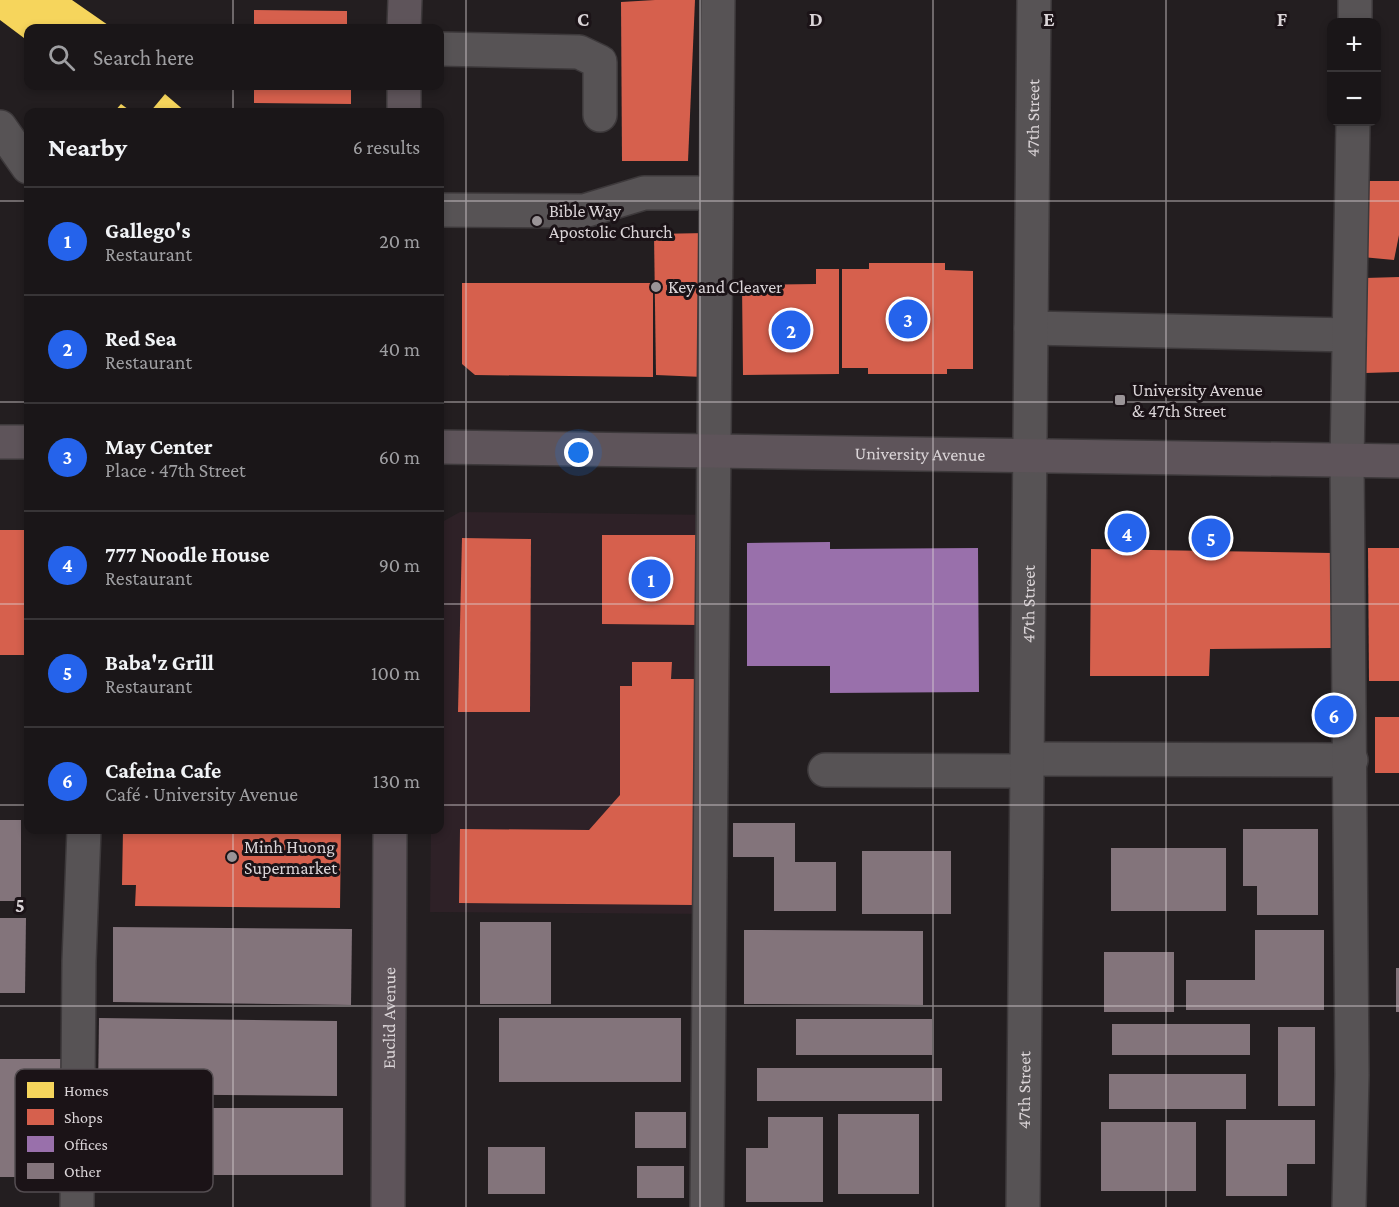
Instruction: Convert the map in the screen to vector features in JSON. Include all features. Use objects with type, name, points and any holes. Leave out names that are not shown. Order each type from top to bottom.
[{"type":"main road","points":[[404,24],[405,0]]},
{"type":"main road","points":[[404,90],[404,108]]},
{"type":"main road","points":[[0,442],[24,442]]},
{"type":"main road","name":"University Avenue","points":[[444,447],[1399,461]]},
{"type":"main road","name":"Euclid Avenue","points":[[388,1207],[390,834]]},
{"type":"street","points":[[707,1207],[718,0]]},
{"type":"street","name":"47th Street","points":[[1023,1207],[1034,0]]},
{"type":"street","points":[[1355,0],[1355,18]]},
{"type":"street","points":[[444,49],[579,52],[600,62],[600,115]]},
{"type":"street","points":[[1349,1207],[1352,1075],[1347,461],[1353,126]]},
{"type":"street","points":[[0,127],[24,161]]},
{"type":"street","points":[[444,210],[584,211],[644,193],[716,193]]},
{"type":"street","points":[[1031,328],[1349,335]]},
{"type":"street","points":[[825,770],[1351,760]]},
{"type":"street","points":[[78,1069],[84,834]]},
{"type":"street","points":[[77,1192],[77,1207]]},
{"type":"shaded area","points":[[460,512],[720,515],[714,914],[430,912],[431,834],[444,834],[444,521]]},
{"type":"building: Homes","points":[[0,0],[72,0],[107,24],[24,24],[24,38],[0,20]]},
{"type":"building: Homes","points":[[165,94],[181,108],[153,108]]},
{"type":"building: Shops","points":[[695,0],[688,161],[622,161],[621,2]]},
{"type":"building: Shops","points":[[254,10],[347,11],[347,24],[254,24]]},
{"type":"building: Shops","points":[[254,90],[351,90],[351,104],[254,103]]},
{"type":"building: Shops","points":[[1362,181],[1399,181],[1399,235],[1394,260],[1362,257]]},
{"type":"building: Shops","points":[[706,233],[703,377],[656,375],[654,234]]},
{"type":"building: Shops","points":[[869,263],[945,263],[945,270],[973,271],[973,369],[947,369],[947,374],[868,374],[868,368],[842,368],[842,269],[869,269]]},
{"type":"building: Shops","points":[[816,269],[839,269],[839,374],[743,375],[742,285],[816,284]]},
{"type":"building: Shops","points":[[1399,277],[1399,372],[1365,373],[1365,278]]},
{"type":"building: Shops","points":[[462,283],[653,283],[653,377],[475,375],[462,364]]},
{"type":"building: Shops","points":[[0,530],[24,530],[24,655],[0,655]]},
{"type":"building: Shops","points":[[602,535],[700,535],[699,625],[602,624]]},
{"type":"building: Shops","points":[[462,538],[531,539],[530,712],[458,712]]},
{"type":"building: Shops","points":[[1368,548],[1399,548],[1399,681],[1369,681]]},
{"type":"building: Shops","points":[[1091,549],[1332,553],[1332,648],[1210,649],[1209,676],[1090,676]]},
{"type":"building: Shops","points":[[632,662],[672,662],[671,679],[696,679],[694,905],[459,903],[460,829],[589,830],[620,795],[620,686],[632,686]]},
{"type":"building: Shops","points":[[1375,717],[1399,717],[1399,773],[1375,773]]},
{"type":"building: Shops","name":"Minh Huong Supermarket","points":[[123,834],[341,834],[340,908],[135,906],[136,885],[122,885]]},
{"type":"building: Offices","points":[[830,542],[830,549],[978,548],[979,692],[830,693],[830,666],[747,666],[747,543]]},
{"type":"building: Other","points":[[0,820],[21,820],[21,901],[0,901]]},
{"type":"building: Other","points":[[733,823],[795,823],[795,862],[836,862],[836,911],[774,911],[774,857],[733,857]]},
{"type":"building: Other","points":[[1243,829],[1318,829],[1318,915],[1257,915],[1257,886],[1243,886]]},
{"type":"building: Other","points":[[1111,848],[1226,848],[1226,911],[1111,911]]},
{"type":"building: Other","points":[[862,851],[951,851],[951,914],[862,914]]},
{"type":"building: Other","points":[[0,918],[26,918],[25,993],[0,993]]},
{"type":"building: Other","points":[[480,922],[551,922],[551,1004],[480,1004]]},
{"type":"building: Other","points":[[113,927],[352,929],[351,1005],[113,1002]]},
{"type":"building: Other","points":[[744,930],[923,931],[923,1005],[744,1004]]},
{"type":"building: Other","points":[[1255,930],[1324,930],[1324,1010],[1186,1010],[1186,980],[1255,980]]},
{"type":"building: Other","points":[[1104,952],[1174,952],[1174,1012],[1104,1012]]},
{"type":"building: Other","points":[[1396,968],[1399,968],[1399,1012],[1396,1012]]},
{"type":"building: Other","points":[[99,1018],[337,1021],[337,1096],[213,1095],[213,1069],[98,1069]]},
{"type":"building: Other","points":[[499,1018],[681,1018],[681,1082],[499,1082]]},
{"type":"building: Other","points":[[796,1019],[932,1019],[932,1055],[796,1055]]},
{"type":"building: Other","points":[[1112,1024],[1250,1024],[1250,1055],[1112,1055]]},
{"type":"building: Other","points":[[1278,1027],[1315,1027],[1315,1106],[1278,1106]]},
{"type":"building: Other","points":[[0,1059],[62,1059],[62,1069],[15,1069],[15,1177],[0,1177]]},
{"type":"building: Other","points":[[757,1068],[942,1068],[942,1101],[757,1101]]},
{"type":"building: Other","points":[[1109,1074],[1246,1074],[1246,1109],[1109,1109]]},
{"type":"building: Other","points":[[213,1108],[343,1108],[343,1175],[213,1175]]},
{"type":"building: Other","points":[[635,1112],[686,1112],[686,1148],[635,1148]]},
{"type":"building: Other","points":[[838,1114],[919,1114],[919,1194],[838,1194]]},
{"type":"building: Other","points":[[768,1117],[823,1117],[823,1202],[746,1202],[746,1148],[768,1148]]},
{"type":"building: Other","points":[[1226,1120],[1315,1120],[1315,1164],[1287,1164],[1287,1196],[1226,1196]]},
{"type":"building: Other","points":[[1101,1122],[1196,1122],[1196,1191],[1101,1191]]},
{"type":"building: Other","points":[[488,1147],[545,1147],[545,1194],[488,1194]]},
{"type":"building: Other","points":[[637,1166],[684,1166],[684,1198],[637,1198]]},
{"type":"place","name":"Bible Way Apostolic Church","points":[[537,221]]},
{"type":"place","name":"Key and Cleaver","points":[[656,287]]},
{"type":"place","name":"May Center","points":[[908,319]]},
{"type":"place","name":"Red Sea","points":[[791,330]]},
{"type":"place","name":"University Avenue & 47th Street","points":[[1120,400]]},
{"type":"place","name":"777 Noodle House","points":[[1127,533]]},
{"type":"place","name":"Baba'z Grill","points":[[1211,538]]},
{"type":"place","name":"Gallego's","points":[[651,579]]},
{"type":"place","name":"Cafeina Cafe","points":[[1334,715]]},
{"type":"place","name":"Minh Huong Supermarket","points":[[232,857]]}]
